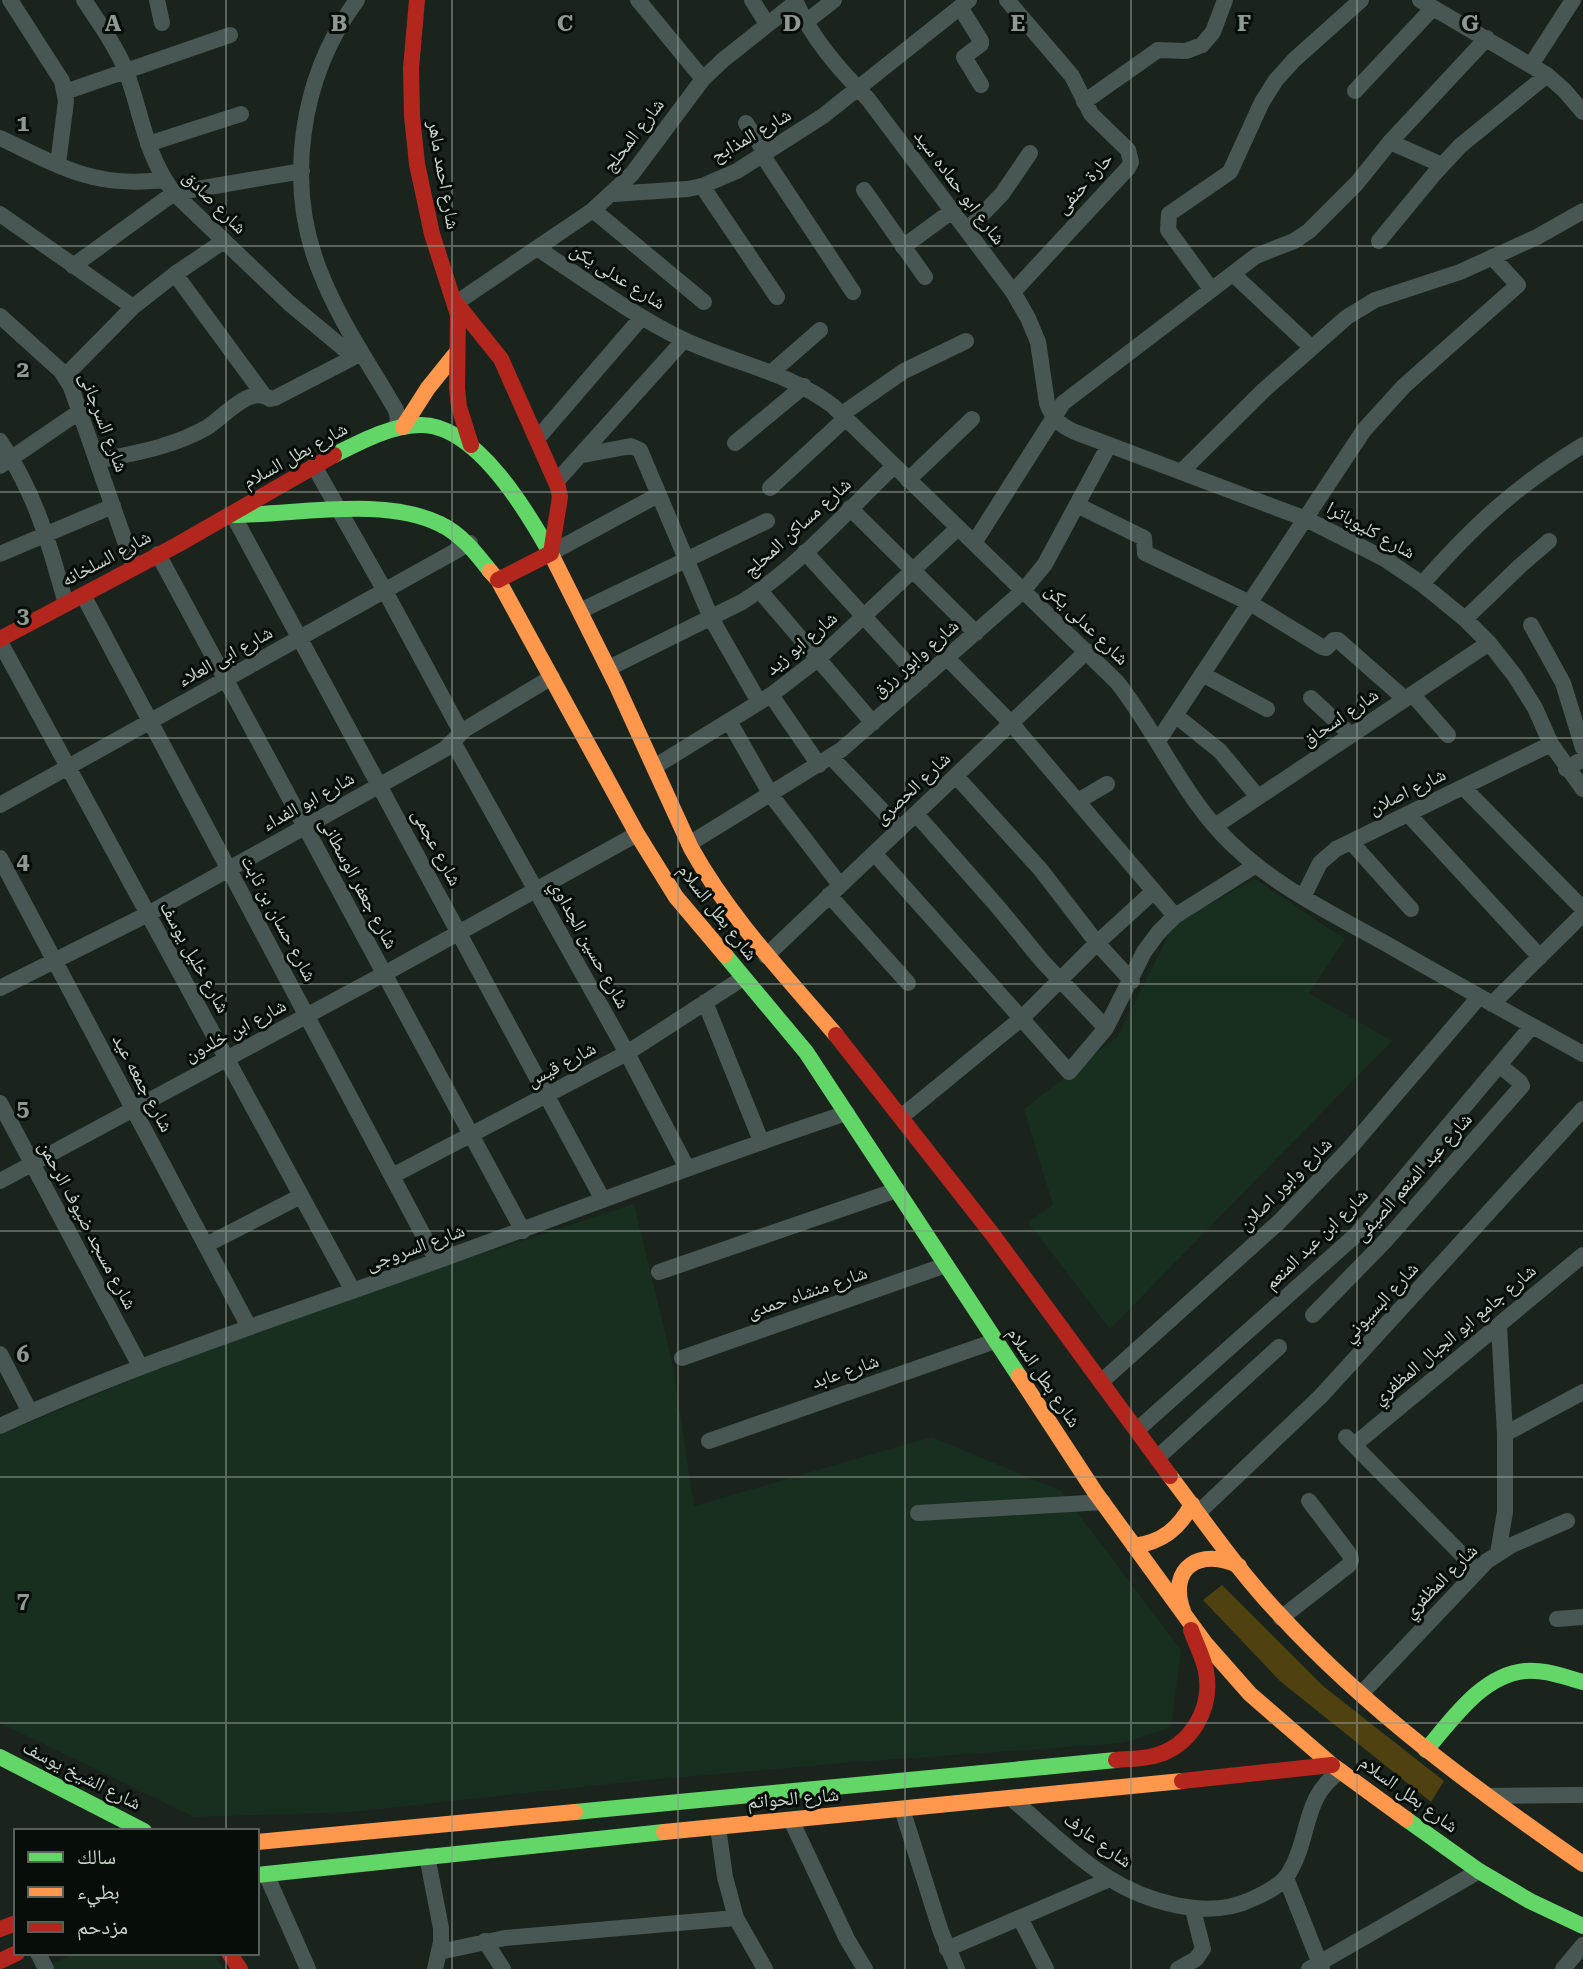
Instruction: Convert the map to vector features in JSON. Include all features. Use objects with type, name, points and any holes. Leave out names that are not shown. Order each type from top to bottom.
[{"type":"main road","name":"شارع احمد ماهر","points":[[417,0],[411,68],[417,164],[432,234],[456,303],[459,328],[459,407],[471,445]]},
{"type":"main road","points":[[456,303],[501,359],[556,482],[560,498],[551,553],[498,580]]},
{"type":"main road","points":[[400,427],[457,352]]},
{"type":"main road","name":"شارع بطل السلام","points":[[233,514],[314,466],[363,441],[400,427],[423,425],[441,428],[457,434],[471,445],[514,497],[551,553],[609,667],[689,844],[723,904],[766,956],[819,1041],[847,1113],[1102,1502],[1185,1615],[1250,1694],[1337,1768],[1479,1871],[1531,1901],[1583,1926]]},
{"type":"main road","name":"شارع بطل السلام","points":[[233,514],[273,515],[338,509],[397,508],[441,524],[470,543],[486,560],[498,580],[637,834],[676,897],[743,978],[819,1041],[901,1117],[1003,1248],[1195,1509],[1281,1618],[1322,1660],[1426,1750],[1583,1864]]},
{"type":"main road","name":"شارع السلخانه","points":[[0,641],[233,514]]},
{"type":"main road","points":[[1134,1546],[1158,1541],[1195,1509]]},
{"type":"main road","points":[[1185,1615],[1179,1604],[1179,1580],[1194,1561],[1205,1556],[1217,1556],[1240,1566]]},
{"type":"main road","name":"شارع الحواتم","points":[[259,1842],[1128,1760],[1163,1754],[1189,1735],[1205,1707],[1208,1691],[1207,1675],[1185,1615]]},
{"type":"main road","points":[[1426,1750],[1477,1693],[1509,1675],[1525,1671],[1550,1673],[1583,1682]]},
{"type":"main road","name":"شارع الشيخ يوسف","points":[[0,1758],[140,1829]]},
{"type":"main road","name":"شارع الحواتم","points":[[262,1875],[532,1845],[1337,1768]]},
{"type":"main road","points":[[573,1811],[568,1815],[564,1826],[565,1832],[573,1841]]},
{"type":"main road","points":[[529,1816],[537,1830],[532,1845]]},
{"type":"street","points":[[10,0],[56,71],[65,92],[58,164]]},
{"type":"street","name":"شارع صادق","points":[[85,0],[110,39],[126,71],[153,160],[169,186],[289,303],[358,355]]},
{"type":"street","points":[[157,0],[162,23]]},
{"type":"street","points":[[357,0],[335,33],[317,75],[303,141],[302,185],[308,229],[320,272],[358,355],[396,410],[400,427]]},
{"type":"street","points":[[408,0],[414,20]]},
{"type":"street","points":[[638,0],[704,79]]},
{"type":"street","points":[[752,0],[767,24]]},
{"type":"street","points":[[806,22],[834,0]]},
{"type":"street","name":"حارة حنفى","points":[[1007,0],[1072,76],[1084,102],[1096,119],[1128,150],[1131,162],[1013,292]]},
{"type":"street","points":[[1084,102],[1158,50],[1186,51],[1202,45],[1213,32],[1225,0]]},
{"type":"street","points":[[1211,289],[1168,230],[1169,214],[1230,172],[1262,102],[1276,80],[1294,60],[1361,0]]},
{"type":"street","points":[[1531,65],[1573,0]]},
{"type":"street","name":"شارع المحلج","points":[[456,303],[613,194],[649,154],[679,109],[704,79],[795,1]]},
{"type":"street","name":"شارع ابو حماده سيد","points":[[795,1],[806,22],[843,75],[858,89],[1013,292],[1038,342],[1047,403],[1054,417]]},
{"type":"street","points":[[1355,91],[1425,2],[1547,75],[1582,107]]},
{"type":"street","points":[[965,4],[981,44],[964,57],[981,86]]},
{"type":"street","name":"شارع المذابح","points":[[613,194],[675,191],[702,186],[737,171],[765,155],[858,89],[965,4]]},
{"type":"street","points":[[65,92],[230,35]]},
{"type":"street","points":[[974,543],[1063,403],[1256,256],[1294,242],[1309,231],[1357,183],[1390,142],[1487,38]]},
{"type":"street","points":[[1379,241],[1442,165],[1489,121],[1547,75]]},
{"type":"street","points":[[148,144],[242,114]]},
{"type":"street","points":[[746,123],[853,292]]},
{"type":"street","points":[[0,138],[58,164],[102,179],[169,186],[302,171]]},
{"type":"street","points":[[1390,142],[1442,165]]},
{"type":"street","points":[[967,230],[1002,194],[1030,153]]},
{"type":"street","points":[[73,266],[169,186]]},
{"type":"street","points":[[702,186],[777,297]]},
{"type":"street","points":[[864,190],[925,277]]},
{"type":"street","points":[[593,210],[704,302]]},
{"type":"street","points":[[903,247],[952,211]]},
{"type":"street","points":[[1181,472],[1311,347],[1347,317],[1375,300],[1460,272],[1537,237],[1583,211]]},
{"type":"street","points":[[0,214],[133,307]]},
{"type":"street","points":[[65,376],[133,307],[223,241]]},
{"type":"street","name":"شارع عدلى يكن","points":[[537,248],[642,317],[684,340],[804,386],[844,416],[1087,651],[1138,709],[1189,793],[1214,825],[1256,865],[1303,897],[1583,1054]]},
{"type":"street","points":[[1158,741],[1364,430],[1382,408],[1518,285],[1492,257]]},
{"type":"street","points":[[175,274],[263,394],[270,399],[358,355]]},
{"type":"street","points":[[1233,274],[1268,310],[1311,347]]},
{"type":"street","name":"شارع السرجانى","points":[[0,316],[65,376],[134,567]]},
{"type":"street","points":[[537,439],[642,317]]},
{"type":"street","points":[[772,372],[820,330]]},
{"type":"street","points":[[556,482],[684,340]]},
{"type":"street","points":[[770,488],[844,416],[904,371],[966,341]]},
{"type":"street","points":[[735,443],[804,386]]},
{"type":"street","points":[[97,461],[177,442],[207,427],[253,394],[263,394]]},
{"type":"street","points":[[6,462],[79,412]]},
{"type":"street","name":"شارع كليوباترا","points":[[1054,417],[1067,429],[1306,519],[1385,559],[1422,584],[1465,619],[1516,676],[1535,708],[1551,744],[1566,769],[1583,789]]},
{"type":"street","points":[[908,480],[972,419]]},
{"type":"street","points":[[0,441],[6,462],[33,498],[66,604]]},
{"type":"street","name":"شارع وابور رزق","points":[[689,844],[825,761],[873,723],[1023,591],[1045,564],[1110,445]]},
{"type":"street","points":[[1422,584],[1486,516],[1548,466],[1583,445]]},
{"type":"street","points":[[583,455],[631,446],[638,448],[710,618],[765,698],[825,761],[900,828]]},
{"type":"street","name":"شارع حسين الجداوي","points":[[314,466],[385,591],[536,890],[687,1168]]},
{"type":"street","name":"شارع مساكن المحلج","points":[[609,667],[760,591],[805,552],[894,466]]},
{"type":"street","points":[[551,553],[658,495]]},
{"type":"street","points":[[1077,505],[1144,538],[1144,553],[1250,603],[1322,648],[1335,640],[1339,641],[1408,697],[1448,736]]},
{"type":"street","points":[[0,554],[113,506]]},
{"type":"street","points":[[850,508],[976,633]]},
{"type":"street","name":"شارع عجمى","points":[[233,514],[603,1200]]},
{"type":"street","points":[[580,611],[767,521]]},
{"type":"street","name":"شارع ابو زيد","points":[[654,767],[765,698],[818,659],[958,528]]},
{"type":"street","points":[[1465,619],[1549,541]]},
{"type":"street","name":"شارع ابى العلاء","points":[[0,804],[470,543]]},
{"type":"street","points":[[805,552],[922,680]]},
{"type":"street","name":"شارع جعفر الوسطانى","points":[[158,554],[523,1231]]},
{"type":"street","points":[[760,591],[873,723]]},
{"type":"street","name":"شارع حسان بن ثابت","points":[[83,595],[438,1261]]},
{"type":"street","points":[[1531,625],[1563,682],[1583,748]]},
{"type":"street","name":"شارع خليل يوسف","points":[[0,641],[353,1291]]},
{"type":"street","name":"شارع اسحاق","points":[[1214,825],[1489,643]]},
{"type":"street","name":"شارع الحصرى","points":[[766,956],[1087,651]]},
{"type":"street","points":[[947,658],[1011,723],[1175,916]]},
{"type":"street","points":[[1202,674],[1267,709]]},
{"type":"street","name":"شارع ابو الفداء","points":[[0,988],[148,914],[445,750],[457,737],[552,677]]},
{"type":"street","points":[[1311,698],[1351,735]]},
{"type":"street","points":[[1175,715],[1220,751],[1258,797]]},
{"type":"street","points":[[729,721],[771,795],[835,890],[908,983]]},
{"type":"street","name":"شارع اصلان","points":[[1303,897],[1325,858],[1351,842],[1551,744]]},
{"type":"street","points":[[1566,769],[1583,759]]},
{"type":"street","points":[[956,776],[1041,870],[1097,943],[1132,981]]},
{"type":"street","points":[[1078,801],[1107,784]]},
{"type":"street","points":[[1464,787],[1583,911]]},
{"type":"street","points":[[916,814],[1059,981],[1106,1028]]},
{"type":"street","points":[[1408,814],[1539,957]]},
{"type":"street","name":"شارع ابن خلدون","points":[[0,1181],[637,834]]},
{"type":"street","points":[[1351,842],[1411,909]]},
{"type":"street","points":[[874,853],[1069,1072],[1106,1028],[1132,981],[1144,952],[1158,933],[1175,916],[1256,865]]},
{"type":"street","name":"شارع جمعه عيد","points":[[0,858],[249,1327]]},
{"type":"street","points":[[901,1117],[1022,1018],[1154,891]]},
{"type":"street","name":"شارع وابور اصلان","points":[[1101,1382],[1279,1222],[1485,1000],[1539,957],[1583,911]]},
{"type":"street","name":"شارع قيس","points":[[392,1176],[626,1053],[743,978]]},
{"type":"street","points":[[705,1002],[761,1140]]},
{"type":"street","name":"شارع ابن عبد المنعم","points":[[1137,1430],[1358,1233],[1532,1026]]},
{"type":"street","name":"شارع عبد المنعم الصيفى","points":[[1313,1315],[1386,1240],[1522,1086],[1499,1065]]},
{"type":"street","name":"شارع مسجد ضيوف الرحمن","points":[[0,1103],[140,1366]]},
{"type":"street","name":"شارع البسيوني","points":[[1195,1509],[1321,1396],[1583,1109]]},
{"type":"street","name":"شارع السروجى","points":[[0,1426],[140,1366],[523,1231],[761,1140],[847,1113]]},
{"type":"street","points":[[659,1272],[897,1189]]},
{"type":"street","points":[[206,1245],[301,1196]]},
{"type":"street","name":"شارع جامع ابو الجبال المظفري","points":[[1477,1570],[1350,1441],[1499,1326],[1583,1255]]},
{"type":"street","name":"شارع منشاه حمدى","points":[[682,1358],[946,1265]]},
{"type":"street","points":[[1498,1553],[1504,1512],[1505,1434],[1499,1326]]},
{"type":"street","name":"شارع عابد","points":[[709,1441],[995,1341]]},
{"type":"street","points":[[1157,1458],[1279,1347]]},
{"type":"street","points":[[0,1354],[30,1412]]},
{"type":"street","points":[[1505,1434],[1583,1392]]},
{"type":"street","points":[[1281,1618],[1349,1565],[1351,1560],[1309,1501]]},
{"type":"street","points":[[918,1514],[1102,1502]]},
{"type":"street","name":"شارع المظفري","points":[[1361,1694],[1477,1570],[1498,1553],[1567,1521]]},
{"type":"street","points":[[1557,1619],[1583,1617]]},
{"type":"street","points":[[1337,1768],[1316,1796],[1303,1843],[1286,1878],[1317,1967],[1479,1871]]},
{"type":"street","points":[[1488,1796],[1583,1795]]},
{"type":"street","name":"شارع عارف","points":[[1012,1799],[1110,1879],[1193,1910],[1242,1904],[1265,1893],[1286,1878]]},
{"type":"street","points":[[902,1809],[947,1948],[957,1969]]},
{"type":"street","points":[[791,1820],[847,1939],[865,1969]]},
{"type":"street","points":[[718,1827],[725,1877],[736,1918],[765,1969]]},
{"type":"street","points":[[427,1856],[441,1928],[435,1969]]},
{"type":"street","points":[[262,1875],[308,1969]]},
{"type":"street","points":[[947,1948],[1110,1879]]},
{"type":"street","points":[[1178,1969],[1196,1959],[1203,1949],[1193,1910]]},
{"type":"street","points":[[439,1952],[485,1941],[736,1918]]},
{"type":"street","points":[[1020,1918],[1046,1969]]},
{"type":"street","points":[[485,1941],[503,1969]]},
{"type":"street","points":[[1563,1969],[1583,1945]]},
{"type":"shaded area","points":[[1255,879],[1345,939],[1309,993],[1392,1041],[1110,1329],[1028,1222],[1053,1205],[1024,1109],[1117,1037],[1174,924]]},
{"type":"shaded area","points":[[634,1204],[672,1361],[694,1506],[932,1437],[1061,1491],[1181,1650],[1171,1727],[1123,1743],[638,1781],[352,1812],[194,1817],[0,1723],[0,1435],[145,1374],[257,1332]]},
{"type":"shaded area","points":[[1222,1585],[1323,1686],[1444,1781],[1431,1802],[1280,1681],[1203,1600]]},
{"type":"shaded area","points":[[72,1955],[214,1955],[224,1969],[38,1969]]},
{"type":"traffic: fast","points":[[334,455],[376,435],[398,428],[421,425],[442,429],[481,455],[499,475],[553,558]]},
{"type":"traffic: fast","points":[[233,515],[366,509],[417,516],[455,533],[490,571]]},
{"type":"traffic: fast","points":[[725,955],[806,1052],[1019,1376]]},
{"type":"traffic: fast","points":[[1426,1750],[1469,1701],[1509,1674],[1539,1671],[1583,1682]]},
{"type":"traffic: fast","points":[[0,1757],[140,1829]]},
{"type":"traffic: fast","points":[[575,1812],[1116,1760]]},
{"type":"traffic: fast","points":[[1406,1819],[1479,1871],[1530,1901],[1583,1926]]},
{"type":"traffic: fast","points":[[259,1875],[664,1832]]},
{"type":"traffic: slow","points":[[403,427],[428,388],[457,352]]},
{"type":"traffic: slow","points":[[553,558],[616,684],[691,848],[706,874],[740,922],[836,1035]]},
{"type":"traffic: slow","points":[[490,571],[498,580],[637,834],[676,897],[725,955]]},
{"type":"traffic: slow","points":[[1019,1376],[1095,1492],[1205,1643],[1250,1694],[1332,1765],[1406,1819]]},
{"type":"traffic: slow","points":[[1170,1476],[1236,1564],[1313,1650],[1386,1716],[1463,1778],[1583,1864]]},
{"type":"traffic: slow","points":[[1134,1546],[1169,1533],[1192,1504]]},
{"type":"traffic: slow","points":[[1183,1611],[1179,1596],[1180,1583],[1184,1572],[1191,1565],[1200,1560],[1212,1559],[1239,1566]]},
{"type":"traffic: slow","points":[[664,1832],[1182,1781]]},
{"type":"traffic: slow","points":[[259,1842],[575,1812]]},
{"type":"traffic: jam","points":[[417,0],[411,68],[417,164],[432,234],[458,315],[457,388],[459,407],[471,445]]},
{"type":"traffic: jam","points":[[456,303],[501,359],[560,497],[551,553],[498,580]]},
{"type":"traffic: jam","points":[[0,639],[177,545],[334,455]]},
{"type":"traffic: jam","points":[[836,1035],[993,1235],[1170,1476]]},
{"type":"traffic: jam","points":[[1116,1760],[1149,1757],[1167,1751],[1189,1735],[1196,1724],[1206,1699],[1207,1685],[1205,1666],[1191,1630]]},
{"type":"traffic: jam","points":[[1182,1781],[1332,1765]]},
{"type":"traffic: jam","points":[[0,1929],[14,1924]]},
{"type":"traffic: jam","points":[[0,1961],[14,1954]]},
{"type":"traffic: jam","points":[[230,1955],[240,1969]]}]
